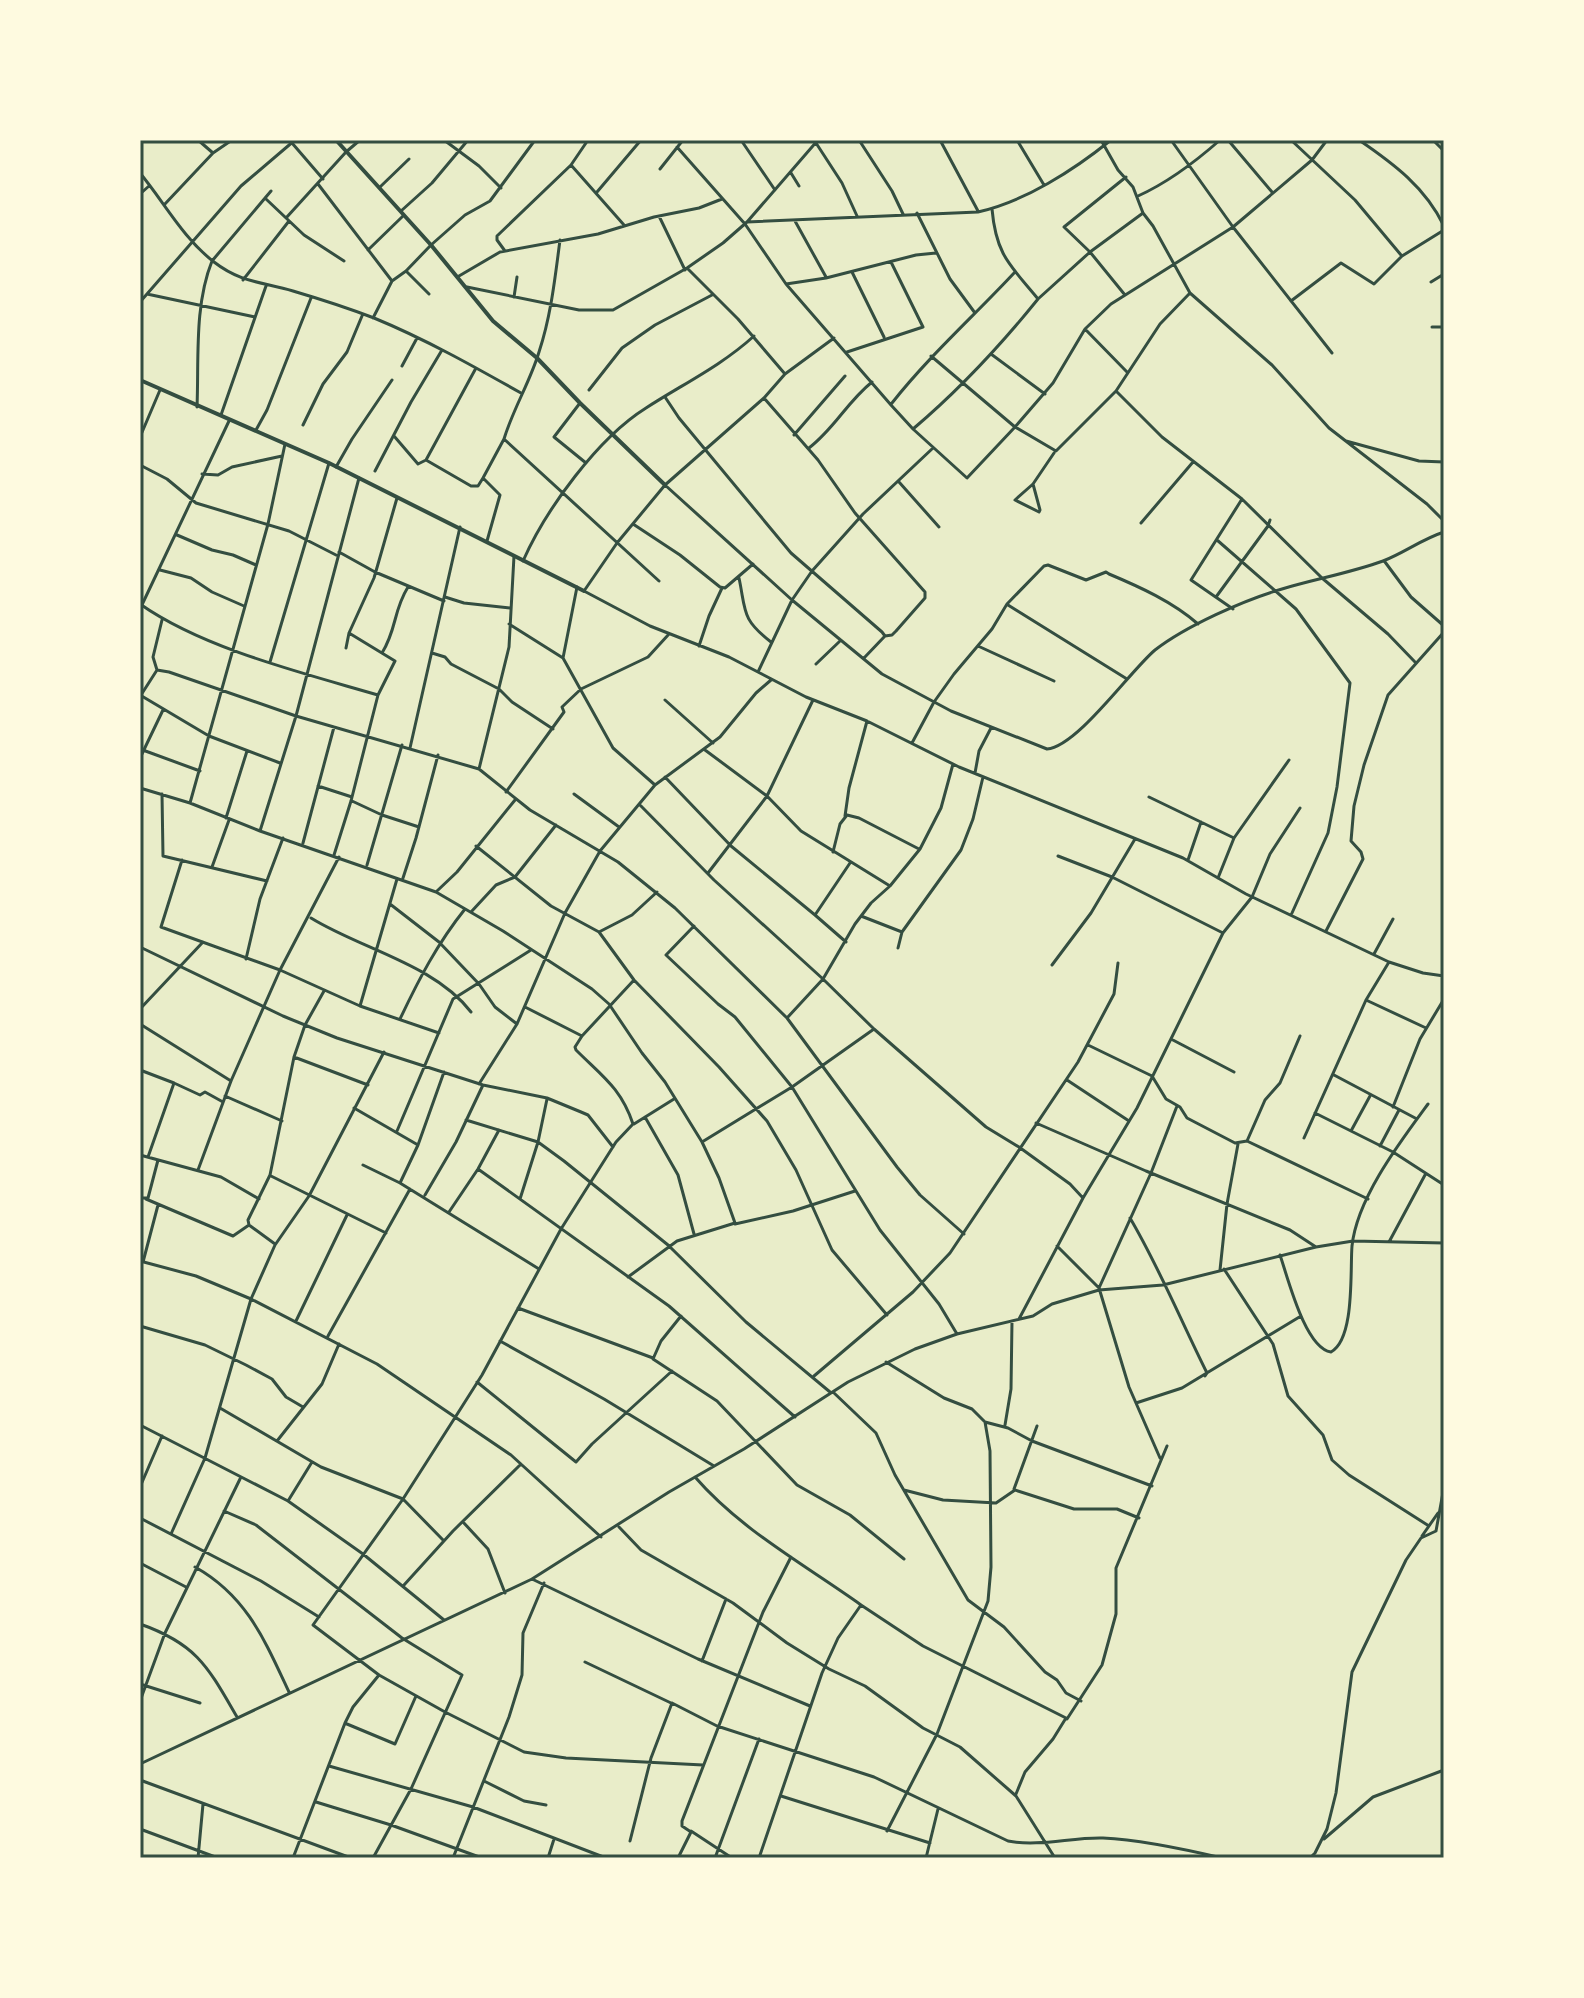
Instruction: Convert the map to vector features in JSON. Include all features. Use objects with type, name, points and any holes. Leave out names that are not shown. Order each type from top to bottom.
[{"type":"street","points":[[198,140],[213,153]]},
{"type":"street","points":[[164,205],[213,153],[232,140]]},
{"type":"street","points":[[336,140],[431,245],[493,321],[537,358],[612,435],[792,600],[882,674],[934,702],[1034,745],[1054,748],[1073,735],[1154,651],[1198,624],[1277,590],[1384,561],[1423,539],[1444,532]]},
{"type":"street","points":[[243,280],[318,184],[360,140]]},
{"type":"street","points":[[444,140],[460,150],[501,188]]},
{"type":"street","points":[[368,250],[468,140]]},
{"type":"street","points":[[373,318],[392,281],[465,215],[490,201],[535,140]]},
{"type":"street","points":[[505,251],[497,236],[571,165],[588,140]]},
{"type":"street","points":[[597,193],[641,140]]},
{"type":"street","points":[[660,169],[683,140]]},
{"type":"street","points":[[859,140],[903,214]]},
{"type":"street","points":[[940,140],[978,212]]},
{"type":"street","points":[[943,145],[951,140]]},
{"type":"street","points":[[1017,140],[1044,185]]},
{"type":"street","points":[[1101,140],[1126,177],[1143,213],[1190,293],[1272,365],[1329,428],[1427,504],[1444,521]]},
{"type":"street","points":[[746,223],[992,209],[1029,194],[1111,140]]},
{"type":"street","points":[[1171,140],[1233,227],[1332,353]]},
{"type":"street","points":[[1137,197],[1189,166],[1220,140]]},
{"type":"street","points":[[1228,140],[1273,194]]},
{"type":"street","points":[[1291,140],[1355,200],[1402,256]]},
{"type":"street","points":[[677,147],[746,223],[786,284],[891,405],[967,478],[1045,394],[1085,329],[1111,304],[1233,227],[1312,160],[1327,140]]},
{"type":"street","points":[[1291,301],[1338,264],[1344,264],[1374,284],[1402,256],[1444,228],[1436,210],[1403,171],[1359,140]]},
{"type":"street","points":[[1433,140],[1444,151]]},
{"type":"street","points":[[140,302],[241,186],[294,141],[323,179]]},
{"type":"street","points":[[743,141],[775,190]]},
{"type":"street","points":[[463,286],[551,306],[607,312],[686,269],[746,223],[816,141],[842,183],[857,216]]},
{"type":"street","points":[[379,187],[409,159]]},
{"type":"street","points":[[571,165],[625,226]]},
{"type":"street","points":[[790,172],[799,186]]},
{"type":"street","points":[[140,173],[212,261],[243,280],[291,290],[373,318],[442,350],[521,393]]},
{"type":"street","points":[[1125,295],[1065,226],[1126,177]]},
{"type":"street","points":[[318,184],[392,281]]},
{"type":"street","points":[[140,194],[150,185]]},
{"type":"street","points":[[197,407],[202,307],[208,272],[212,261],[271,191]]},
{"type":"street","points":[[266,199],[310,240],[344,261]]},
{"type":"street","points":[[456,278],[505,251],[625,226],[699,208],[722,199]]},
{"type":"street","points":[[992,209],[998,245],[1015,272],[1038,299]]},
{"type":"street","points":[[917,213],[950,279],[976,314]]},
{"type":"street","points":[[913,429],[991,354],[1038,299],[1090,252],[1143,213]]},
{"type":"street","points":[[659,216],[686,269],[754,336],[785,374]]},
{"type":"street","points":[[795,221],[826,278]]},
{"type":"street","points":[[426,460],[471,486],[478,486],[483,478],[504,439],[537,358],[551,306],[560,240]]},
{"type":"street","points":[[786,284],[936,253]]},
{"type":"street","points":[[847,352],[923,327],[891,262]]},
{"type":"street","points":[[406,271],[429,294]]},
{"type":"street","points":[[852,272],[884,338]]},
{"type":"street","points":[[891,405],[931,356],[1015,272]]},
{"type":"street","points":[[1431,282],[1444,274]]},
{"type":"street","points":[[514,298],[517,277]]},
{"type":"street","points":[[221,417],[266,286]]},
{"type":"street","points":[[1033,484],[1039,512],[1015,500],[1033,484],[1056,451],[1116,391],[1160,324],[1190,293]]},
{"type":"street","points":[[147,294],[255,317]]},
{"type":"street","points":[[589,390],[622,348],[655,325],[712,295]]},
{"type":"street","points":[[255,431],[267,410],[311,298]]},
{"type":"street","points":[[303,425],[323,384],[347,352],[363,315]]},
{"type":"street","points":[[1432,327],[1444,327]]},
{"type":"street","points":[[1085,329],[1128,373]]},
{"type":"street","points":[[523,561],[546,516],[612,435],[646,408],[728,359],[754,336]]},
{"type":"street","points":[[402,366],[417,338]]},
{"type":"street","points":[[584,591],[617,543],[665,485],[764,398],[785,374],[834,338]]},
{"type":"street","points":[[375,471],[442,350]]},
{"type":"street","points":[[991,354],[1045,394]]},
{"type":"street","points":[[931,356],[1015,427],[1056,451]]},
{"type":"street","points":[[394,436],[418,464],[426,460],[476,368]]},
{"type":"street","points":[[794,435],[845,376]]},
{"type":"street","points":[[140,380],[329,463],[460,527],[639,621],[729,657],[813,700],[867,721],[975,774],[1188,861],[1252,897],[1373,955],[1423,973],[1444,976]]},
{"type":"street","points":[[336,467],[392,380]]},
{"type":"street","points":[[807,449],[831,429],[857,394],[872,382]]},
{"type":"street","points":[[140,437],[160,390]]},
{"type":"street","points":[[1116,391],[1162,437],[1242,499],[1322,578],[1388,634],[1415,662]]},
{"type":"street","points":[[665,397],[791,553],[885,636]]},
{"type":"street","points":[[764,398],[860,518],[925,592],[925,598],[892,635],[885,636],[863,659]]},
{"type":"street","points":[[580,403],[554,437],[588,464]]},
{"type":"street","points":[[229,421],[141,606],[162,620],[232,648],[378,695]]},
{"type":"street","points":[[504,439],[659,581]]},
{"type":"street","points":[[1346,441],[1419,461],[1444,462]]},
{"type":"street","points":[[190,803],[268,524],[285,444]]},
{"type":"street","points":[[757,673],[792,600],[812,571],[860,518],[933,448]]},
{"type":"street","points":[[202,474],[218,475],[232,467],[282,456]]},
{"type":"street","points":[[1141,523],[1193,462]]},
{"type":"street","points":[[270,662],[329,463]]},
{"type":"street","points":[[140,465],[167,479],[191,501],[268,524],[408,587],[444,599],[510,608]]},
{"type":"street","points":[[260,831],[296,716],[359,478]]},
{"type":"street","points":[[483,478],[500,495],[487,541]]},
{"type":"street","points":[[899,482],[939,527]]},
{"type":"street","points":[[346,648],[349,633],[375,572],[397,498]]},
{"type":"street","points":[[1233,609],[1191,580],[1242,499]]},
{"type":"street","points":[[1216,597],[1270,520]]},
{"type":"street","points":[[633,524],[722,588]]},
{"type":"street","points":[[410,748],[460,527]]},
{"type":"street","points":[[176,535],[256,565]]},
{"type":"street","points":[[1217,540],[1296,609],[1350,683],[1328,833],[1292,915]]},
{"type":"street","points":[[479,769],[509,647],[514,556]]},
{"type":"street","points":[[1325,931],[1363,859],[1351,841],[1354,806],[1364,765],[1388,695],[1444,629],[1411,597],[1384,561]]},
{"type":"street","points":[[699,646],[722,588],[739,578],[753,564]]},
{"type":"street","points":[[912,743],[934,702],[1007,604],[1048,565],[1083,580],[1106,572],[1150,592],[1185,612],[1198,624]]},
{"type":"street","points":[[160,570],[191,578],[212,592],[244,606]]},
{"type":"street","points":[[739,578],[743,609],[751,624],[771,642]]},
{"type":"street","points":[[382,653],[393,633],[398,603],[408,587]]},
{"type":"street","points":[[563,658],[577,587]]},
{"type":"street","points":[[1007,604],[1127,679]]},
{"type":"street","points":[[157,670],[153,657],[162,620]]},
{"type":"street","points":[[509,624],[563,658],[613,748],[655,785]]},
{"type":"street","points":[[198,1170],[231,1081],[280,970],[310,918],[336,856],[378,695],[395,662],[349,633]]},
{"type":"street","points":[[506,792],[553,729],[564,712],[562,707],[581,689],[648,657],[669,634]]},
{"type":"street","points":[[816,664],[840,641]]},
{"type":"street","points":[[978,646],[1054,681]]},
{"type":"street","points":[[431,653],[445,657],[451,664],[499,689],[512,702],[553,729]]},
{"type":"street","points":[[157,670],[221,688],[296,716],[479,769],[515,800],[600,851],[657,892],[787,1018],[875,1140],[917,1192],[964,1234]]},
{"type":"street","points":[[157,670],[140,695],[209,736],[280,763]]},
{"type":"street","points":[[424,1196],[466,1120],[481,1084],[517,1024],[565,913],[600,851],[655,785],[713,743],[771,680]]},
{"type":"street","points":[[665,700],[713,743]]},
{"type":"street","points":[[707,874],[767,796],[813,700]]},
{"type":"street","points":[[140,758],[141,749],[163,710]]},
{"type":"street","points":[[833,852],[845,816],[849,788],[867,721]]},
{"type":"street","points":[[302,845],[334,727]]},
{"type":"street","points":[[975,774],[979,751],[991,728]]},
{"type":"street","points":[[367,866],[402,745]]},
{"type":"street","points":[[141,749],[200,771]]},
{"type":"street","points":[[705,750],[767,796],[801,831],[890,886]]},
{"type":"street","points":[[212,867],[247,751]]},
{"type":"street","points":[[360,1006],[390,904],[419,827],[438,755]]},
{"type":"street","points":[[1218,878],[1234,838],[1289,760]]},
{"type":"street","points":[[787,1018],[823,979],[861,916],[920,849],[941,808],[953,764]]},
{"type":"street","points":[[665,777],[731,846],[846,942]]},
{"type":"street","points":[[898,948],[902,932],[961,850],[973,819],[983,777]]},
{"type":"street","points":[[318,786],[382,815],[419,827]]},
{"type":"street","points":[[140,788],[190,803],[260,831],[436,892],[532,949],[609,1004],[702,1142],[735,1224]]},
{"type":"street","points":[[162,794],[163,856],[267,881]]},
{"type":"street","points":[[574,794],[619,828]]},
{"type":"street","points":[[1149,797],[1234,838]]},
{"type":"street","points":[[436,892],[457,872],[515,800]]},
{"type":"street","points":[[639,804],[757,922],[823,979],[874,1029],[986,1127],[1070,1184],[1083,1198]]},
{"type":"street","points":[[1019,1319],[1083,1198],[1129,1121],[1223,933],[1252,897],[1270,854],[1300,808]]},
{"type":"street","points":[[845,816],[859,818],[920,849]]},
{"type":"street","points":[[1188,861],[1201,822]]},
{"type":"street","points":[[471,912],[496,885],[515,877],[556,825]]},
{"type":"street","points":[[246,959],[260,899],[283,838]]},
{"type":"street","points":[[1052,965],[1091,913],[1135,839]]},
{"type":"street","points":[[476,846],[551,906],[599,932],[634,980],[719,1067],[779,1137],[832,1250],[887,1315]]},
{"type":"street","points":[[1058,856],[1112,877],[1223,933]]},
{"type":"street","points":[[182,860],[161,927],[280,970],[360,1006],[439,1033]]},
{"type":"street","points":[[815,915],[851,862]]},
{"type":"street","points":[[599,932],[632,915],[657,892]]},
{"type":"street","points":[[390,904],[439,942],[479,984],[495,1007],[517,1024]]},
{"type":"street","points":[[400,1019],[439,942],[465,909]]},
{"type":"street","points":[[861,916],[902,932]]},
{"type":"street","points":[[310,918],[345,937],[377,948],[421,973],[458,995],[471,1012]]},
{"type":"street","points":[[1373,955],[1393,919]]},
{"type":"street","points":[[694,926],[666,955],[735,1017],[792,1087],[887,1240],[957,1334]]},
{"type":"street","points":[[140,1009],[203,942]]},
{"type":"street","points":[[140,947],[264,1007],[337,1038],[481,1084],[547,1098],[588,1115],[613,1147]]},
{"type":"street","points":[[397,1131],[447,1011],[458,995],[532,949]]},
{"type":"street","points":[[1304,1138],[1366,1000],[1389,962]]},
{"type":"street","points":[[814,1376],[922,1283],[964,1234],[1088,1045],[1114,994],[1118,963]]},
{"type":"street","points":[[633,1124],[620,1093],[575,1047],[609,1004],[634,980]]},
{"type":"street","points":[[275,1245],[249,1225],[248,1220],[270,1175],[294,1057],[305,1025],[324,991]]},
{"type":"street","points":[[1393,1107],[1426,1028],[1444,999]]},
{"type":"street","points":[[1366,1000],[1426,1028]]},
{"type":"street","points":[[525,1007],[582,1036]]},
{"type":"street","points":[[140,1024],[231,1081]]},
{"type":"street","points":[[702,1142],[792,1087],[874,1029]]},
{"type":"street","points":[[1247,1141],[1265,1100],[1277,1088],[1300,1036]]},
{"type":"street","points":[[1171,1039],[1234,1072]]},
{"type":"street","points":[[1088,1045],[1152,1076],[1166,1099],[1187,1118],[1238,1144],[1247,1141],[1368,1199]]},
{"type":"street","points":[[171,1534],[205,1458],[251,1299],[275,1245],[309,1196],[384,1052]]},
{"type":"street","points":[[294,1057],[368,1085]]},
{"type":"street","points":[[140,1070],[200,1095],[205,1092],[223,1102]]},
{"type":"street","points":[[400,1183],[418,1145],[444,1072]]},
{"type":"street","points":[[1334,1075],[1417,1119]]},
{"type":"street","points":[[1067,1080],[1129,1121]]},
{"type":"street","points":[[148,1157],[174,1083]]},
{"type":"street","points":[[225,1096],[282,1121]]},
{"type":"street","points":[[1350,1132],[1370,1096]]},
{"type":"street","points":[[520,1199],[538,1142],[547,1098]]},
{"type":"street","points":[[674,1099],[633,1124],[613,1147],[561,1229],[456,1416],[314,1627],[379,1675],[500,1741],[534,1755],[703,1765]]},
{"type":"street","points":[[1280,1255],[1301,1316],[1320,1347],[1331,1352],[1337,1349],[1347,1327],[1353,1241],[1368,1199],[1393,1152],[1428,1104]]},
{"type":"street","points":[[1099,1289],[1177,1106]]},
{"type":"street","points":[[354,1108],[418,1145]]},
{"type":"street","points":[[1379,1147],[1399,1110]]},
{"type":"street","points":[[1314,1113],[1393,1152],[1444,1185]]},
{"type":"street","points":[[645,1117],[678,1175],[694,1236]]},
{"type":"street","points":[[466,1120],[538,1142],[668,1245],[746,1322],[814,1376],[876,1433],[904,1490],[968,1600],[1004,1627],[1066,1693],[1081,1701]]},
{"type":"street","points":[[1036,1123],[1290,1230],[1316,1247]]},
{"type":"street","points":[[449,1212],[500,1129]]},
{"type":"street","points":[[1238,1144],[1227,1204],[1222,1270],[1268,1336],[1277,1355],[1288,1396],[1323,1435],[1332,1460],[1349,1475],[1429,1526]]},
{"type":"street","points":[[140,1155],[221,1177],[259,1199]]},
{"type":"street","points":[[146,1199],[158,1160]]},
{"type":"street","points":[[363,1165],[424,1196],[539,1269]]},
{"type":"street","points":[[478,1169],[681,1316],[795,1417]]},
{"type":"street","points":[[270,1175],[386,1233]]},
{"type":"street","points":[[1388,1243],[1425,1175]]},
{"type":"street","points":[[327,1337],[410,1189]]},
{"type":"street","points":[[628,1277],[668,1245],[856,1190]]},
{"type":"street","points":[[140,1198],[233,1236],[249,1225]]},
{"type":"street","points":[[158,1205],[141,1262],[196,1276],[251,1299],[397,1377],[521,1464],[601,1537]]},
{"type":"street","points":[[296,1321],[347,1215]]},
{"type":"street","points":[[1130,1218],[1153,1257],[1163,1285],[1206,1374]]},
{"type":"street","points":[[140,1764],[532,1579],[832,1392],[886,1362],[957,1334],[1036,1316],[1052,1304],[1099,1289],[1163,1285],[1280,1255],[1353,1241],[1444,1243]]},
{"type":"street","points":[[1057,1246],[1099,1289],[1136,1403],[1161,1461]]},
{"type":"street","points":[[518,1308],[653,1358],[714,1399],[797,1485],[850,1515],[904,1559]]},
{"type":"street","points":[[653,1358],[668,1330],[681,1316]]},
{"type":"street","points":[[1136,1403],[1182,1388],[1301,1316]]},
{"type":"street","points":[[1005,1426],[1012,1376],[1012,1321]]},
{"type":"street","points":[[140,1326],[205,1345],[272,1379],[286,1397],[303,1407]]},
{"type":"street","points":[[500,1341],[714,1466]]},
{"type":"street","points":[[277,1441],[322,1384],[340,1344]]},
{"type":"street","points":[[886,1362],[944,1398],[972,1409],[985,1422],[1005,1426],[1032,1441],[1152,1486]]},
{"type":"street","points":[[477,1382],[575,1461],[672,1371]]},
{"type":"street","points":[[220,1408],[312,1462],[403,1499],[444,1541]]},
{"type":"street","points":[[887,1831],[937,1734],[989,1596],[990,1451],[985,1422]]},
{"type":"street","points":[[140,1425],[288,1501],[363,1554],[444,1620]]},
{"type":"street","points":[[904,1490],[943,1500],[997,1503],[1014,1489],[1037,1426]]},
{"type":"street","points":[[140,1487],[162,1436]]},
{"type":"street","points":[[1016,1796],[1025,1772],[1081,1701],[1101,1669],[1116,1614],[1116,1568],[1167,1446]]},
{"type":"street","points":[[288,1501],[312,1462]]},
{"type":"street","points":[[403,1586],[521,1464]]},
{"type":"street","points":[[695,1477],[728,1511],[892,1627],[963,1668],[1067,1719]]},
{"type":"street","points":[[140,1701],[165,1633],[241,1478]]},
{"type":"street","points":[[1421,1538],[1436,1531],[1444,1487]]},
{"type":"street","points":[[1014,1489],[1074,1509],[1117,1509],[1139,1518]]},
{"type":"street","points":[[224,1511],[256,1525],[402,1638],[462,1675],[411,1789],[373,1858]]},
{"type":"street","points":[[1310,1858],[1321,1841],[1336,1793],[1352,1672],[1392,1588],[1438,1513]]},
{"type":"street","points":[[140,1518],[261,1581],[319,1617]]},
{"type":"street","points":[[463,1522],[488,1549],[505,1593]]},
{"type":"street","points":[[618,1526],[641,1550],[726,1599],[775,1635],[865,1686],[903,1714],[960,1747],[1016,1796],[1055,1858]]},
{"type":"street","points":[[732,1858],[682,1826],[682,1821],[759,1621],[791,1557]]},
{"type":"street","points":[[140,1563],[186,1587]]},
{"type":"street","points":[[195,1567],[237,1598],[261,1632],[289,1692]]},
{"type":"street","points":[[532,1579],[702,1661],[810,1706]]},
{"type":"street","points":[[453,1858],[500,1741],[522,1675],[523,1633],[544,1583]]},
{"type":"street","points":[[702,1661],[726,1599]]},
{"type":"street","points":[[759,1858],[825,1666],[838,1638],[861,1605]]},
{"type":"street","points":[[140,1624],[181,1642],[200,1660],[237,1717]]},
{"type":"street","points":[[585,1662],[717,1726],[841,1764],[1008,1841],[1027,1843],[1106,1838],[1184,1849],[1222,1858]]},
{"type":"street","points":[[293,1858],[345,1723],[353,1707],[379,1675]]},
{"type":"street","points":[[140,1684],[200,1703]]},
{"type":"street","points":[[345,1723],[395,1744],[416,1696]]},
{"type":"street","points":[[630,1841],[650,1762],[671,1703]]},
{"type":"street","points":[[715,1858],[759,1739]]},
{"type":"street","points":[[329,1766],[473,1807],[606,1858]]},
{"type":"street","points":[[1321,1841],[1373,1797],[1444,1770]]},
{"type":"street","points":[[140,1780],[351,1858]]},
{"type":"street","points":[[484,1781],[524,1801],[546,1805]]},
{"type":"street","points":[[781,1795],[930,1843]]},
{"type":"street","points":[[316,1802],[482,1858]]},
{"type":"street","points":[[198,1858],[203,1804]]},
{"type":"street","points":[[926,1858],[938,1809]]},
{"type":"street","points":[[140,1829],[218,1858]]},
{"type":"street","points":[[678,1858],[691,1831]]},
{"type":"street","points":[[548,1858],[554,1838]]}]
